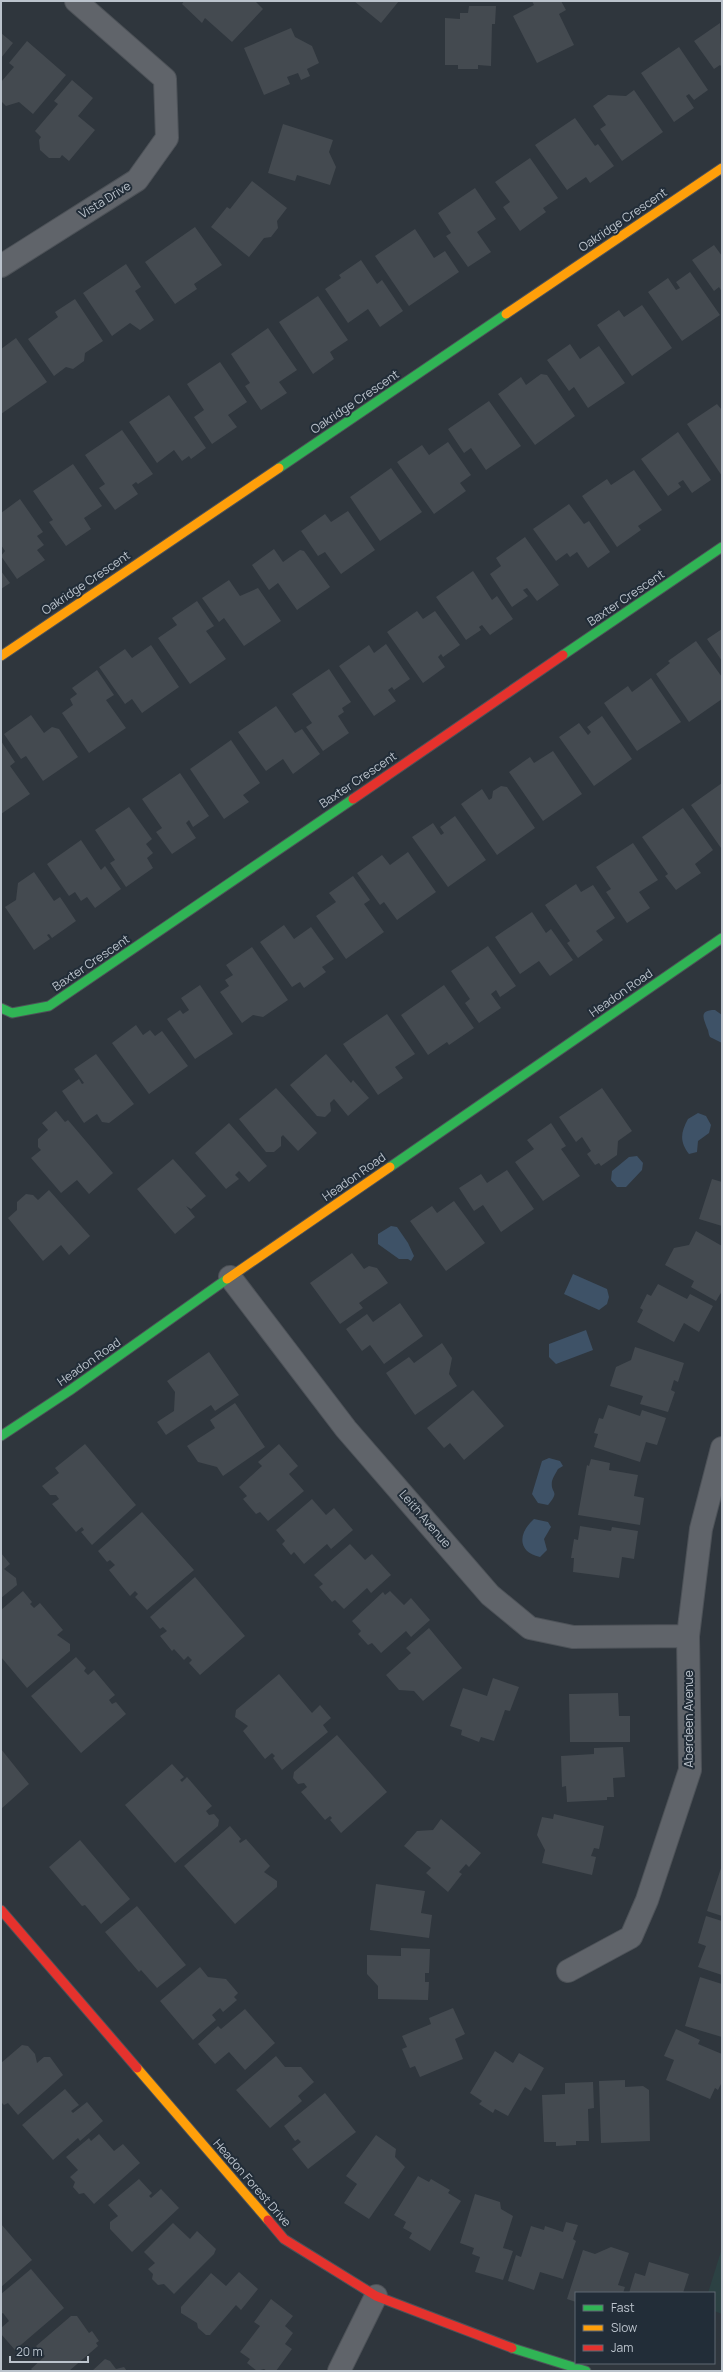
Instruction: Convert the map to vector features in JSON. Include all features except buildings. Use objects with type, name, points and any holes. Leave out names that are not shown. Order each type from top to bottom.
[{"type":"street","name":"Vista Drive","points":[[1,266],[137,180],[167,138],[165,78],[76,1]]},
{"type":"street","name":"Oakridge Crescent","points":[[1,656],[722,168]]},
{"type":"street","name":"Baxter Crescent","points":[[1,1008],[12,1013],[49,1006],[722,546]]},
{"type":"street","name":"Headon Road","points":[[1,1436],[69,1391],[230,1277],[722,938]]},
{"type":"street","name":"Leith Avenue","points":[[230,1277],[346,1429],[490,1594],[530,1628],[573,1637],[688,1636]]},
{"type":"street","name":"Aberdeen Avenue","points":[[568,1971],[631,1937],[647,1900],[690,1770],[688,1636],[701,1529],[722,1448]]},
{"type":"street","name":"Headon Forest Drive","points":[[1,1910],[284,2239],[376,2296],[497,2343],[586,2371]]},
{"type":"street","points":[[339,2371],[376,2296]]},
{"type":"green space","points":[[722,2248],[722,2314],[715,2311],[715,2292],[708,2292]]},
{"type":"water","points":[[710,1010],[715,1010],[722,1015],[722,1043],[710,1037],[704,1018],[704,1013]]},
{"type":"water","points":[[698,1113],[706,1116],[711,1125],[709,1133],[698,1141],[697,1152],[689,1154],[682,1141],[682,1136],[688,1119]]},
{"type":"water","points":[[637,1156],[643,1163],[642,1170],[626,1187],[617,1187],[611,1180],[612,1171],[629,1157]]},
{"type":"water","points":[[391,1226],[397,1227],[408,1243],[414,1256],[411,1261],[408,1259],[399,1259],[378,1244],[378,1234]]},
{"type":"water","points":[[573,1274],[607,1289],[609,1297],[607,1304],[599,1310],[564,1294]]},
{"type":"water","points":[[586,1330],[593,1350],[556,1364],[549,1357],[549,1344]]},
{"type":"water","points":[[549,1458],[560,1461],[563,1466],[558,1469],[552,1480],[554,1496],[548,1505],[538,1503],[532,1494],[542,1461]]},
{"type":"water","points":[[534,1519],[548,1522],[551,1527],[544,1539],[547,1550],[540,1557],[532,1555],[527,1551],[522,1541],[525,1530]]},
{"type":"traffic: fast","points":[[279,468],[506,314]]},
{"type":"traffic: fast","points":[[563,655],[722,547]]},
{"type":"traffic: fast","points":[[1,1008],[12,1013],[49,1006],[353,799]]},
{"type":"traffic: fast","points":[[390,1167],[722,938]]},
{"type":"traffic: fast","points":[[1,1436],[69,1391],[227,1279]]},
{"type":"traffic: fast","points":[[512,2348],[586,2371]]},
{"type":"traffic: slow","points":[[506,314],[722,168]]},
{"type":"traffic: slow","points":[[1,656],[279,468]]},
{"type":"traffic: slow","points":[[227,1279],[390,1167]]},
{"type":"traffic: slow","points":[[137,2068],[268,2220]]},
{"type":"traffic: jam","points":[[353,799],[563,655]]},
{"type":"traffic: jam","points":[[1,1910],[137,2068]]},
{"type":"traffic: jam","points":[[268,2220],[284,2239],[376,2296],[512,2348]]}]
